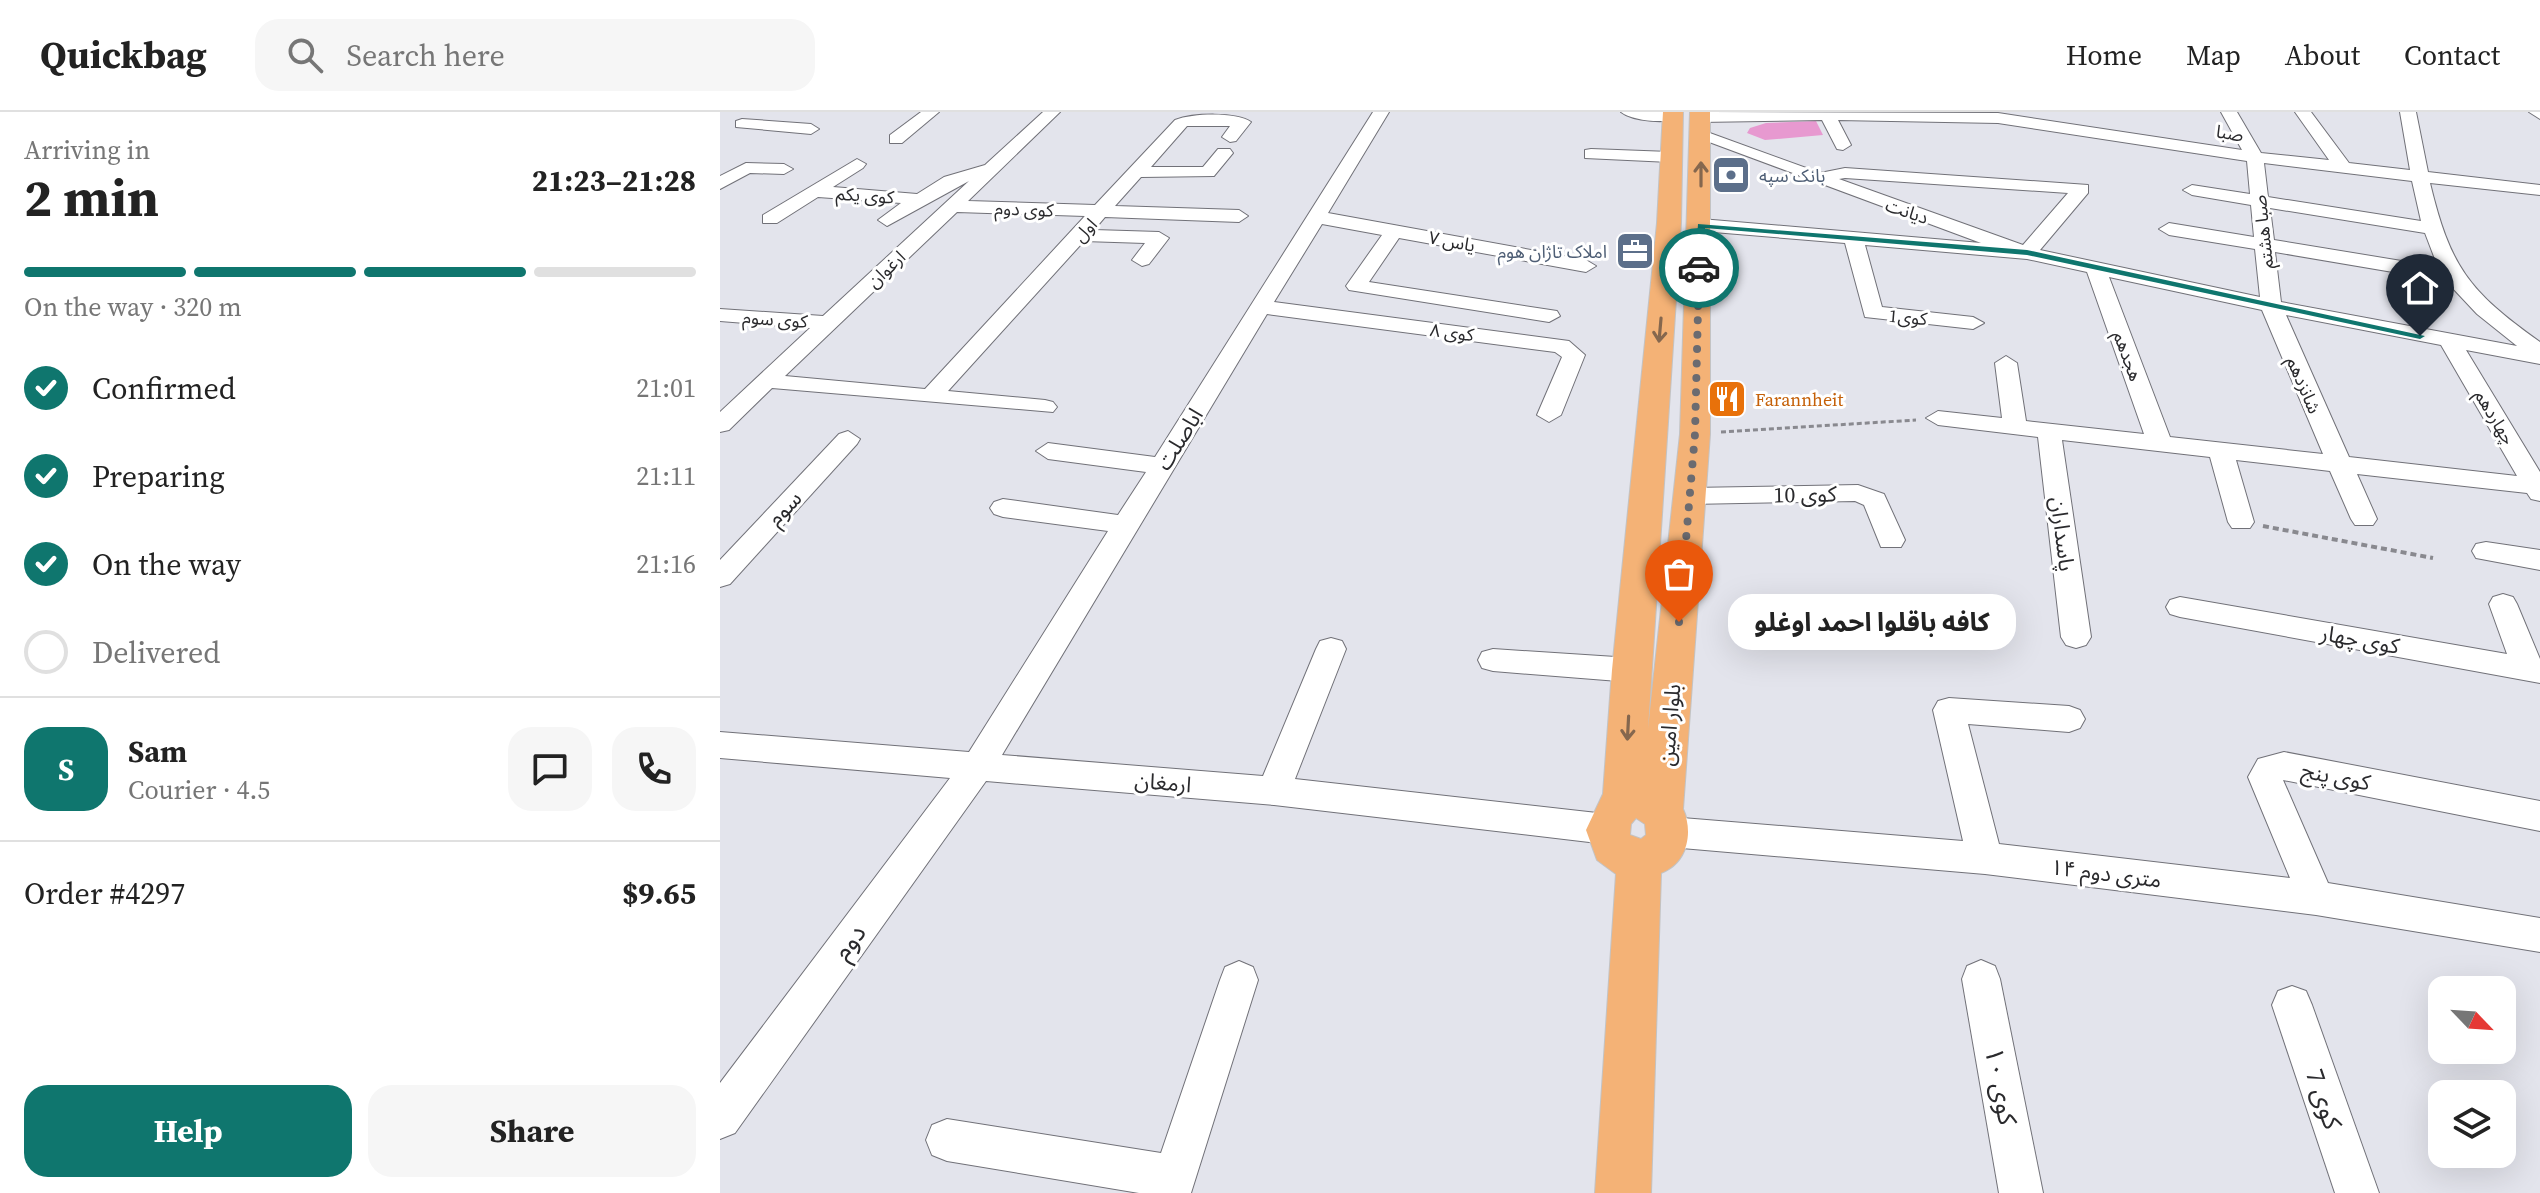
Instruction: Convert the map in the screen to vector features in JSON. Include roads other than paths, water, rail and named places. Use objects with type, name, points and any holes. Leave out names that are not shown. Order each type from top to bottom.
[{"type":"main road","name":"بلوار امین","points":[[1640,827],[1631,670],[1669,223],[1670,157],[1689,118]]},
{"type":"main road","name":"بلوار امین","points":[[1623,1193],[1640,827],[1690,496],[1695,434],[1701,225],[1689,118]]},
{"type":"main road","points":[[1669,223],[1701,225]]},
{"type":"street","points":[[720,130],[744,118],[779,112]]},
{"type":"street","points":[[896,139],[931,112]]},
{"type":"street","name":"ارغوان","points":[[720,425],[1052,112]]},
{"type":"street","name":"اباصلت","points":[[977,767],[1381,112]]},
{"type":"street","points":[[1629,112],[1689,118]]},
{"type":"street","points":[[2099,112],[2109,134]]},
{"type":"street","points":[[2229,112],[2255,157]]},
{"type":"street","points":[[2303,112],[2343,167]]},
{"type":"street","points":[[2408,112],[2419,176],[2453,276],[2489,316],[2540,354]]},
{"type":"street","name":"صبا","points":[[1689,118],[1921,113],[1998,115],[2255,157],[2540,190]]},
{"type":"street","points":[[1828,116],[1843,145]]},
{"type":"street","points":[[744,118],[811,129]]},
{"type":"street","name":"دیانت","points":[[1689,118],[1815,179],[2027,253],[2450,342],[2540,354]]},
{"type":"street","name":"اول","points":[[931,396],[1136,172],[1186,120],[1242,121],[1212,170],[1202,173],[1136,172]]},
{"type":"street","points":[[1591,154],[1670,157]]},
{"type":"street","name":"صبا هشتم","points":[[2255,157],[2271,306]]},
{"type":"street","points":[[770,219],[857,164]]},
{"type":"street","points":[[887,220],[916,199],[950,181],[996,165]]},
{"type":"street","points":[[720,184],[746,168],[784,169]]},
{"type":"street","points":[[1701,225],[2027,253],[2082,189],[1845,173],[1815,179]]},
{"type":"street","points":[[2192,190],[2436,229]]},
{"type":"street","name":"کوی یکم","points":[[814,191],[916,199]]},
{"type":"street","name":"کوی دوم","points":[[952,206],[1239,216]]},
{"type":"street","name":"یاس ۷","points":[[1317,217],[1586,266]]},
{"type":"street","points":[[2169,229],[2453,276]]},
{"type":"street","points":[[1395,230],[1356,286],[1549,316]]},
{"type":"street","points":[[1079,235],[1159,238],[1142,260]]},
{"type":"street","name":"کوی1","points":[[1854,239],[1873,312],[1973,323]]},
{"type":"street","name":"هجدهم","points":[[2096,269],[2160,443]]},
{"type":"street","name":"شانزدهم","points":[[2271,306],[2364,519]]},
{"type":"street","name":"کوی ۸","points":[[1261,307],[1561,346],[1574,355],[1549,415]]},
{"type":"street","name":"کوی سوم","points":[[720,315],[829,323]]},
{"type":"street","name":"چهاردهم","points":[[2450,342],[2538,490]]},
{"type":"street","points":[[2006,363],[2015,427]]},
{"type":"street","points":[[767,381],[1045,407]]},
{"type":"street","points":[[720,400],[745,402]]},
{"type":"street","points":[[1938,418],[2337,463],[2538,490]]},
{"type":"street","name":"پاسداران","points":[[2049,431],[2076,637]]},
{"type":"street","name":"سوم","points":[[720,577],[848,439]]},
{"type":"street","points":[[2221,450],[2241,522]]},
{"type":"street","points":[[1048,451],[1163,466]]},
{"type":"street","name":"کوی 10","points":[[1690,496],[1858,493],[1875,500],[1891,540]]},
{"type":"street","points":[[1003,508],[1127,525]]},
{"type":"street","points":[[2486,551],[2540,560]]},
{"type":"street","points":[[2503,604],[2534,670]]},
{"type":"street","name":"کوی چهار","points":[[2180,607],[2534,670]]},
{"type":"street","points":[[1274,791],[1331,649]]},
{"type":"street","points":[[1493,660],[1631,670]]},
{"type":"street","points":[[1985,858],[1949,710],[2069,719]]},
{"type":"street","name":"ارمغان","points":[[720,745],[1274,791],[1640,827]]},
{"type":"street","name":"کوی پنج","points":[[2316,898],[2265,777],[2270,769],[2284,766],[2540,816]]},
{"type":"street","name":"دوم","points":[[720,1118],[977,767]]},
{"type":"street","name":"۱۴ متری دوم","points":[[1640,827],[1985,858],[2316,898],[2540,935]]},
{"type":"street","name":"کوی ۱۰","points":[[1981,979],[2021,1193]]},
{"type":"street","points":[[947,1140],[1172,1185],[1239,980]]},
{"type":"street","name":"کوی 7","points":[[2292,1005],[2357,1193]]},
{"type":"place","name":"بانک سپه","points":[[1731,175]]},
{"type":"place","name":"املاک تاژان هوم","points":[[1635,251]]},
{"type":"place","name":"Farannheit","points":[[1727,399]]},
{"type":"place","name":"کافه باقلوا احمد اوغلو","points":[[1679,622]]}]
